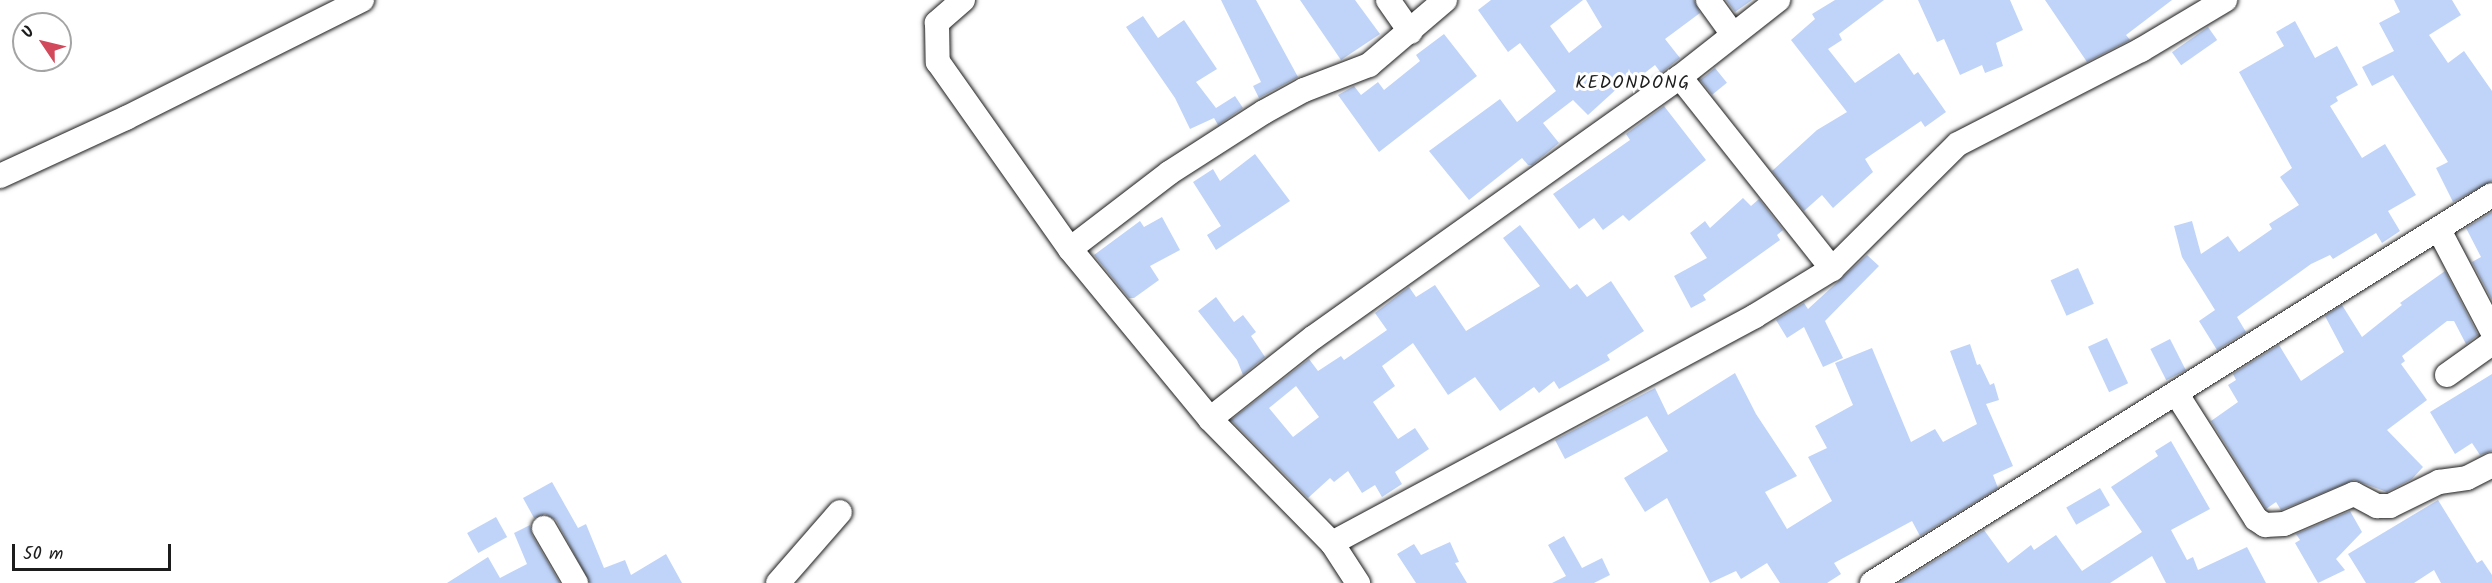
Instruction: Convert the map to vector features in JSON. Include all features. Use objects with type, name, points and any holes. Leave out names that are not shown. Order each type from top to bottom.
[{"type":"street","points":[[0,176],[126,118],[362,0]]},
{"type":"street","points":[[963,0],[937,23],[938,62],[1070,249],[1210,418],[1332,543],[1358,583]]},
{"type":"street","points":[[1388,0],[1410,32]]},
{"type":"street","points":[[1070,249],[1169,173],[1264,112],[1304,90],[1369,65],[1445,0]]},
{"type":"street","points":[[1708,0],[1732,33]]},
{"type":"street","points":[[1210,418],[1402,273],[1680,77],[1732,33],[1778,0]]},
{"type":"street","points":[[1332,543],[1675,361],[1832,269],[1952,148],[2141,50],[2225,0]]},
{"type":"street","points":[[1680,77],[1832,269]]},
{"type":"street","points":[[1872,583],[2492,195]]},
{"type":"street","points":[[2439,230],[2492,331]]},
{"type":"street","points":[[2447,375],[2492,343]]},
{"type":"street","points":[[2176,393],[2256,519],[2265,525],[2284,524],[2354,494],[2377,506],[2390,506],[2439,482],[2467,478],[2492,465]]},
{"type":"street","points":[[778,583],[840,512]]},
{"type":"street","points":[[544,528],[576,583]]},
{"type":"building","points":[[1221,0],[1256,0],[1298,77],[1259,98],[1253,86],[1261,82]]},
{"type":"building","points":[[1300,0],[1355,0],[1380,34],[1341,60]]},
{"type":"building","points":[[1491,0],[1583,0],[1550,26],[1569,53],[1602,27],[1586,0],[1694,0],[1700,13],[1665,39],[1680,58],[1661,73],[1655,65],[1624,89],[1621,85],[1588,115],[1573,100],[1543,123],[1559,143],[1532,165],[1528,165],[1522,158],[1469,200],[1429,151],[1500,99],[1517,122],[1556,91],[1520,43],[1508,52],[1478,10]]},
{"type":"building","points":[[1726,0],[1752,0],[1735,12]]},
{"type":"building","points":[[1835,0],[1884,0],[1839,34],[1842,40],[1828,49],[1855,83],[1899,53],[1914,75],[1918,72],[1946,112],[1925,127],[1921,121],[1865,159],[1873,172],[1833,208],[1822,195],[1804,211],[1772,171],[1817,130],[1847,112],[1791,40],[1815,19],[1812,14]]},
{"type":"building","points":[[1918,0],[2010,0],[2023,30],[1996,43],[2003,66],[1985,73],[1982,65],[1960,75],[1944,39],[1937,42]]},
{"type":"building","points":[[2045,0],[2172,0],[2126,35],[2130,40],[2087,62]]},
{"type":"building","points":[[2394,0],[2452,0],[2461,15],[2429,35],[2448,63],[2464,51],[2492,91],[2492,181],[2453,202],[2436,168],[2448,162],[2393,75],[2372,86],[2362,67],[2394,51],[2379,23],[2400,12]]},
{"type":"building","points":[[1143,16],[1158,38],[1184,20],[1217,69],[1196,82],[1216,108],[1235,96],[1243,108],[1218,125],[1214,118],[1190,129],[1175,98],[1126,27]]},
{"type":"building","points":[[2295,21],[2315,58],[2337,46],[2358,85],[2336,97],[2338,101],[2330,106],[2362,158],[2385,144],[2416,195],[2388,211],[2400,231],[2382,243],[2376,233],[2333,259],[2330,255],[2311,264],[2237,317],[2246,332],[2217,350],[2199,321],[2215,310],[2182,257],[2174,226],[2192,221],[2201,254],[2228,236],[2239,252],[2272,229],[2269,224],[2299,205],[2280,177],[2292,168],[2239,72],[2284,46],[2276,32]]},
{"type":"building","points":[[2208,27],[2217,40],[2181,65],[2172,52]]},
{"type":"building","points":[[1444,34],[1477,76],[1379,152],[1338,95],[1354,86],[1361,95],[1378,82],[1384,90],[1420,61],[1416,55]]},
{"type":"building","points":[[1715,68],[1727,83],[1712,95],[1700,80]]},
{"type":"building","points":[[1664,106],[1706,160],[1629,221],[1623,215],[1603,230],[1594,218],[1579,229],[1553,194],[1630,140],[1626,134]]},
{"type":"building","points":[[1255,154],[1290,201],[1216,250],[1207,235],[1221,226],[1193,182],[1213,169],[1220,181]]},
{"type":"building","points":[[1743,198],[1751,206],[1759,199],[1783,230],[1777,235],[1780,240],[1703,295],[1706,300],[1691,308],[1674,276],[1707,258],[1690,233],[1705,221],[1710,228]]},
{"type":"building","points":[[2492,212],[2492,300],[2472,262],[2481,257],[2466,228]]},
{"type":"building","points":[[1162,217],[1180,250],[1150,266],[1159,280],[1134,298],[1129,298],[1094,255],[1140,221],[1144,227]]},
{"type":"building","points":[[1520,225],[1570,289],[1577,284],[1587,297],[1611,281],[1644,331],[1607,355],[1610,360],[1559,389],[1554,381],[1539,393],[1534,387],[1500,411],[1475,377],[1448,395],[1413,343],[1382,366],[1395,386],[1373,402],[1398,439],[1415,428],[1429,449],[1395,472],[1402,484],[1382,497],[1375,485],[1362,493],[1348,471],[1334,482],[1330,478],[1308,498],[1231,420],[1309,359],[1318,371],[1341,356],[1344,360],[1387,330],[1375,313],[1409,287],[1416,297],[1435,285],[1466,331],[1540,286],[1503,238]],"holes":[[[1296,386],[1319,417],[1293,437],[1269,408]]]},
{"type":"building","points":[[1867,255],[1879,266],[1825,321],[1843,358],[1823,367],[1804,327],[1787,338],[1776,320],[1804,303],[1808,309]]},
{"type":"building","points":[[2078,268],[2094,304],[2066,316],[2051,280]]},
{"type":"building","points":[[2445,271],[2478,335],[2466,344],[2454,321],[2447,321],[2402,356],[2405,361],[2401,364],[2427,400],[2387,430],[2423,467],[2412,479],[2387,492],[2354,480],[2281,510],[2276,502],[2266,509],[2211,421],[2238,402],[2228,385],[2236,380],[2233,374],[2279,345],[2301,381],[2344,352],[2325,316],[2342,305],[2362,337],[2402,305],[2400,303]]},
{"type":"building","points":[[1216,297],[1234,322],[1243,315],[1256,332],[1251,336],[1265,357],[1243,375],[1237,360],[1198,311]]},
{"type":"building","points":[[2107,338],[2128,383],[2109,392],[2088,347]]},
{"type":"building","points":[[2170,339],[2186,370],[2166,380],[2150,349]]},
{"type":"building","points":[[1970,344],[1977,365],[1980,364],[1990,385],[1994,383],[1999,400],[1986,404],[2013,466],[1993,475],[1998,488],[1920,536],[1912,521],[1834,563],[1841,574],[1827,583],[1780,583],[1767,563],[1741,579],[1736,571],[1710,583],[1667,498],[1645,512],[1624,478],[1668,451],[1647,416],[1565,459],[1555,440],[1655,388],[1668,415],[1735,373],[1756,414],[1797,476],[1765,492],[1787,529],[1832,501],[1808,457],[1827,448],[1815,426],[1853,405],[1835,363],[1872,348],[1911,442],[1935,429],[1943,442],[1977,424],[1950,351]]},
{"type":"building","points":[[2492,374],[2492,451],[2480,455],[2472,443],[2455,454],[2430,412]]},
{"type":"building","points":[[2171,441],[2210,509],[2171,530],[2187,560],[2193,557],[2198,570],[2247,547],[2266,583],[2166,583],[2152,556],[2110,583],[1899,583],[1984,530],[2008,563],[2031,545],[2034,550],[2056,535],[2082,571],[2142,532],[2111,487],[2158,456],[2155,451]]},
{"type":"building","points":[[552,482],[578,528],[586,524],[604,568],[625,560],[631,575],[666,554],[682,583],[590,583],[556,520],[545,514],[534,518],[523,498]]},
{"type":"building","points":[[2100,488],[2110,505],[2076,525],[2066,508]]},
{"type":"building","points":[[2438,500],[2477,563],[2482,560],[2492,575],[2492,583],[2441,583],[2434,570],[2414,583],[2366,583],[2348,554]]},
{"type":"building","points":[[2350,511],[2362,532],[2336,559],[2345,570],[2318,583],[2295,543],[2300,540],[2296,534]]},
{"type":"building","points":[[496,517],[507,537],[478,553],[467,533]]},
{"type":"building","points":[[530,525],[532,535],[560,583],[447,583],[488,557],[500,578],[527,564],[514,533]]},
{"type":"building","points":[[1564,536],[1582,568],[1602,558],[1610,575],[1594,583],[1552,583],[1566,576],[1548,545]]},
{"type":"building","points":[[1450,542],[1459,562],[1455,563],[1467,583],[1416,583],[1397,554],[1414,544],[1421,555]]},
{"type":"district","name":"KEDONDONG","points":[[1633,84]]}]
